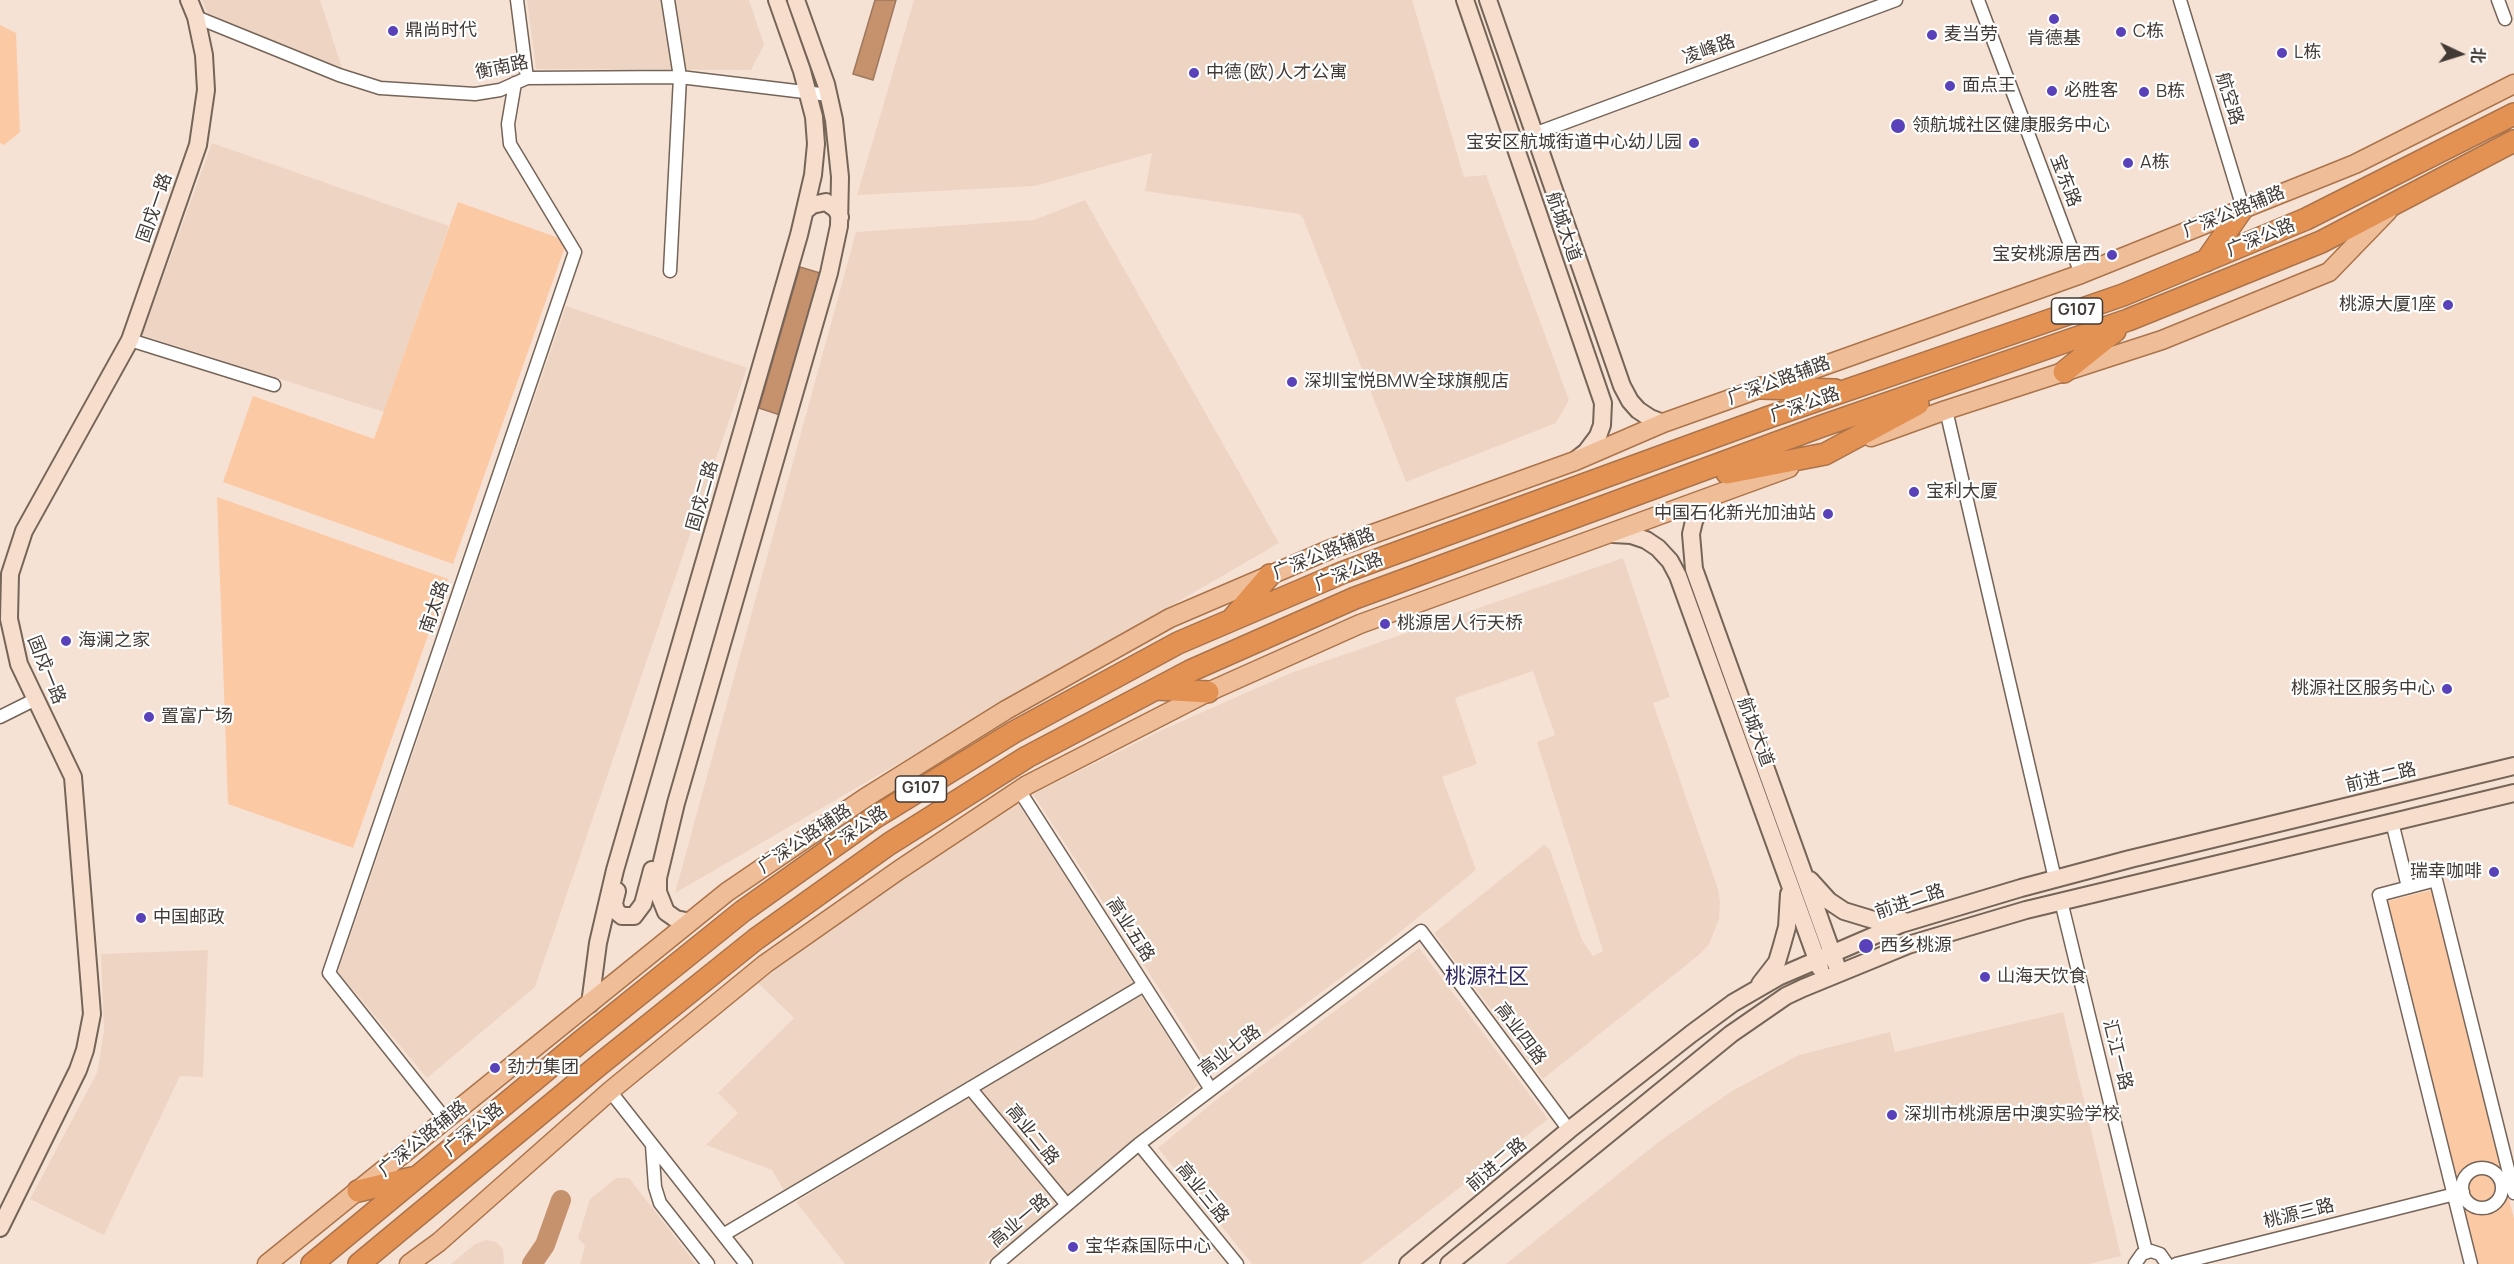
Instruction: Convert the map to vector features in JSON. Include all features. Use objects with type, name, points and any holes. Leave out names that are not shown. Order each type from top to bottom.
[{"type":"highway","name":"广深公路","points":[[312,1264],[743,911],[874,818],[1014,732],[1178,643],[1344,572],[1848,390],[2123,295],[2306,219],[2514,114]]},
{"type":"highway","name":"广深公路","points":[[359,1264],[599,1065],[756,939],[889,844],[1027,757],[1190,671],[1355,598],[1822,426],[2128,320],[2321,242],[2514,141]]},
{"type":"highway","points":[[2206,261],[2242,208]]},
{"type":"highway","points":[[2064,372],[2128,320]]},
{"type":"highway","points":[[1670,483],[1825,454],[1973,374]]},
{"type":"highway","points":[[1761,388],[1848,390]]},
{"type":"highway","points":[[1229,621],[1270,575]]},
{"type":"highway","points":[[1157,689],[1208,692]]},
{"type":"highway","points":[[358,1191],[418,1176]]},
{"type":"main road","name":"固戍一路","points":[[0,1228],[78,1070],[86,1050],[93,1014],[73,777],[19,664],[12,642],[5,572],[24,531],[130,340],[198,145],[206,90],[204,55],[196,17],[189,0]]},
{"type":"main road","name":"固戍二路","points":[[590,1004],[603,916],[806,210],[816,144],[814,117],[808,91],[777,0]]},
{"type":"main road","points":[[690,922],[675,919],[666,912],[658,892],[658,878],[676,802],[829,273],[840,218],[838,149],[829,95],[796,0]]},
{"type":"main road","name":"航城大道","points":[[1465,0],[1603,403],[1604,413],[1598,436],[1586,452],[1575,461]]},
{"type":"main road","name":"航城大道","points":[[1488,0],[1622,386],[1630,401],[1650,418],[1663,423]]},
{"type":"main road","name":"广深公路辅路","points":[[267,1264],[728,892],[865,798],[1006,710],[1170,618],[1331,549],[1575,461],[1663,423],[2081,274],[2355,164],[2514,84]]},
{"type":"main road","points":[[806,210],[812,205],[826,202],[836,209],[840,218]]},
{"type":"main road","points":[[409,1264],[439,1242],[610,1091],[765,964],[1018,790],[1208,692],[1360,624],[1613,534],[1946,410],[2162,340],[2329,272],[2395,203]]},
{"type":"main road","points":[[1575,323],[1580,329],[1590,330],[1596,326],[1598,315]]},
{"type":"main road","name":"航城大道","points":[[1713,496],[1701,508],[1690,534],[1694,569],[1794,872],[1832,976]]},
{"type":"main road","name":"航城大道","points":[[1613,534],[1631,535],[1646,540],[1658,548],[1670,561],[1678,576],[1794,872]]},
{"type":"main road","name":"前进二路","points":[[1408,1264],[1569,1130],[1691,1034],[1752,991],[1824,956],[1923,916],[2055,879],[2514,766]]},
{"type":"main road","points":[[1449,1264],[1731,1034],[1786,996],[1924,940],[2061,901],[2514,793]]},
{"type":"main road","points":[[638,794],[631,840],[614,903],[618,913],[627,917],[634,916],[641,909],[655,858],[676,802]]},
{"type":"main road","points":[[1752,991],[1768,976],[1777,962],[1789,909],[1794,872],[1844,911],[1877,921],[1923,916]]},
{"type":"street","points":[[517,0],[527,78]]},
{"type":"street","points":[[668,0],[680,77],[670,271]]},
{"type":"street","name":"凌峰路","points":[[1534,134],[1896,0]]},
{"type":"street","name":"宝东路","points":[[1978,0],[2081,274]]},
{"type":"street","name":"航空路","points":[[2180,0],[2242,208]]},
{"type":"street","points":[[2498,0],[2505,19]]},
{"type":"street","name":"衡南路","points":[[196,17],[339,75],[380,88],[475,94],[500,90],[527,78],[680,77],[829,95]]},
{"type":"street","name":"南太路","points":[[446,1120],[329,973],[575,252],[510,144],[507,124],[515,83]]},
{"type":"street","points":[[130,340],[274,385]]},
{"type":"street","points":[[1946,410],[2055,879]]},
{"type":"street","points":[[0,717],[36,699]]},
{"type":"street","name":"高业五路","points":[[1018,790],[1210,1088]]},
{"type":"street","points":[[2392,822],[2408,887]]},
{"type":"street","points":[[2471,1264],[2458,1193],[2379,895],[2436,880],[2510,1185]]},
{"type":"street","name":"汇江一路","points":[[2061,901],[2146,1251]]},
{"type":"street","name":"高业七路","points":[[1066,1205],[1210,1088],[1421,931]]},
{"type":"street","name":"高业四路","points":[[1421,931],[1569,1130]]},
{"type":"street","points":[[723,1235],[1144,985]]},
{"type":"street","name":"高业二路","points":[[970,1088],[1066,1205]]},
{"type":"street","points":[[610,1091],[746,1264]]},
{"type":"street","name":"高业三路","points":[[1139,1144],[1237,1264]]},
{"type":"street","points":[[652,1145],[655,1187],[660,1203],[708,1264]]},
{"type":"street","points":[[2458,1193],[2468,1174],[2480,1168],[2493,1171],[2510,1185]]},
{"type":"street","points":[[2458,1193],[2475,1207],[2488,1207],[2498,1200],[2510,1185]]},
{"type":"street","name":"桃源三路","points":[[2176,1264],[2458,1193]]},
{"type":"street","name":"高业一路","points":[[997,1264],[1066,1205]]},
{"type":"street","points":[[2135,1264],[2138,1257],[2146,1251],[2160,1254],[2167,1264]]},
{"type":"shaded area","points":[[202,0],[320,0],[343,71],[208,15]]},
{"type":"shaded area","points":[[527,0],[749,0],[764,45],[751,70],[536,69]]},
{"type":"shaded area","points":[[875,0],[896,0],[873,80],[853,74]]},
{"type":"shaded area","points":[[914,0],[1412,0],[1464,177],[1486,175],[1569,400],[1556,423],[1406,482],[1303,218],[1299,214],[1145,191],[1152,153],[1035,186],[857,195]]},
{"type":"shaded area","points":[[0,25],[16,33],[20,132],[4,145],[0,143]]},
{"type":"shaded area","points":[[212,143],[449,226],[384,412],[142,335]]},
{"type":"shaded area","points":[[1085,200],[1279,543],[675,893],[856,232],[1034,220]]},
{"type":"shaded area","points":[[458,202],[567,241],[453,564],[223,482],[253,396],[374,439]]},
{"type":"shaded area","points":[[800,267],[820,273],[780,415],[759,408]]},
{"type":"shaded area","points":[[566,306],[747,368],[535,987],[427,1078],[338,972]]},
{"type":"shaded area","points":[[217,497],[448,579],[353,848],[228,804]]},
{"type":"shaded area","points":[[1623,558],[1670,697],[1653,703],[1718,889],[1719,919],[1709,944],[1700,954],[1543,1079],[1434,933],[1544,845],[1550,850],[1582,940],[1593,956],[1603,951],[1537,742],[1555,735],[1533,671],[1455,698],[1477,764],[1442,777],[1476,870],[1373,954],[1213,1072],[1033,794],[1164,729],[1291,673]]},
{"type":"shaded area","points":[[1017,801],[1133,983],[785,1192],[772,1170],[706,1145],[738,1113],[718,1093],[794,1018],[758,983],[899,878]]},
{"type":"shaded area","points":[[2432,890],[2514,1219],[2514,1264],[2478,1264],[2388,901]]},
{"type":"shaded area","points":[[1419,948],[1548,1119],[1361,1264],[1252,1264],[1158,1148],[1221,1096]]},
{"type":"shaded area","points":[[208,950],[203,1077],[180,1076],[104,1235],[30,1199],[97,1073],[104,1031],[101,954]]},
{"type":"shaded area","points":[[1141,996],[1199,1085],[1067,1195],[981,1090]]},
{"type":"shaded area","name":"深圳市桃源居中澳实验学校","points":[[2063,1012],[2121,1256],[2089,1264],[1506,1264],[1661,1140],[1732,1091],[1799,1055],[1890,1032],[1895,1052]]},
{"type":"shaded area","points":[[969,1097],[1056,1205],[984,1264],[845,1264],[796,1202]]},
{"type":"shaded area","points":[[616,1178],[629,1178],[696,1264],[580,1264],[585,1246],[578,1238],[590,1199]]},
{"type":"shaded area","points":[[486,1240],[496,1242],[503,1249],[504,1264],[451,1264],[475,1244]]},
{"type":"waterway","points":[[532,1264],[545,1245],[561,1200]]},
{"type":"place","name":"肯德基","points":[[2054,19]]},
{"type":"place","name":"鼎尚时代","points":[[393,31]]},
{"type":"place","name":"C栋","points":[[2121,32]]},
{"type":"place","name":"麦当劳","points":[[1932,35]]},
{"type":"place","name":"L栋","points":[[2282,53]]},
{"type":"place","name":"中德(欧)人才公寓","points":[[1194,73]]},
{"type":"place","name":"面点王","points":[[1950,86]]},
{"type":"place","name":"必胜客","points":[[2052,91]]},
{"type":"place","name":"B栋","points":[[2144,92]]},
{"type":"place","name":"领航城社区健康服务中心","points":[[1898,126]]},
{"type":"place","name":"宝安区航城街道中心幼儿园","points":[[1694,143]]},
{"type":"place","name":"A栋","points":[[2128,163]]},
{"type":"place","name":"宝安桃源居西","points":[[2112,255]]},
{"type":"place","name":"桃源大厦1座","points":[[2448,305]]},
{"type":"place","name":"深圳宝悦BMW全球旗舰店","points":[[1292,382]]},
{"type":"place","name":"宝利大厦","points":[[1914,492]]},
{"type":"place","name":"中国石化新光加油站","points":[[1828,514]]},
{"type":"place","name":"桃源居人行天桥","points":[[1385,624]]},
{"type":"place","name":"海澜之家","points":[[66,641]]},
{"type":"place","name":"桃源社区服务中心","points":[[2447,689]]},
{"type":"place","name":"置富广场","points":[[149,717]]},
{"type":"place","name":"瑞幸咖啡","points":[[2494,872]]},
{"type":"place","name":"中国邮政","points":[[141,918]]},
{"type":"place","name":"西乡桃源","points":[[1866,946]]},
{"type":"place","name":"山海天饮食","points":[[1985,977]]},
{"type":"place","name":"劲力集团","points":[[495,1068]]},
{"type":"place","name":"深圳市桃源居中澳实验学校","points":[[1892,1115]]},
{"type":"place","name":"宝华森国际中心","points":[[1073,1247]]},
{"type":"district","name":"桃源社区","points":[[1487,977]]}]
